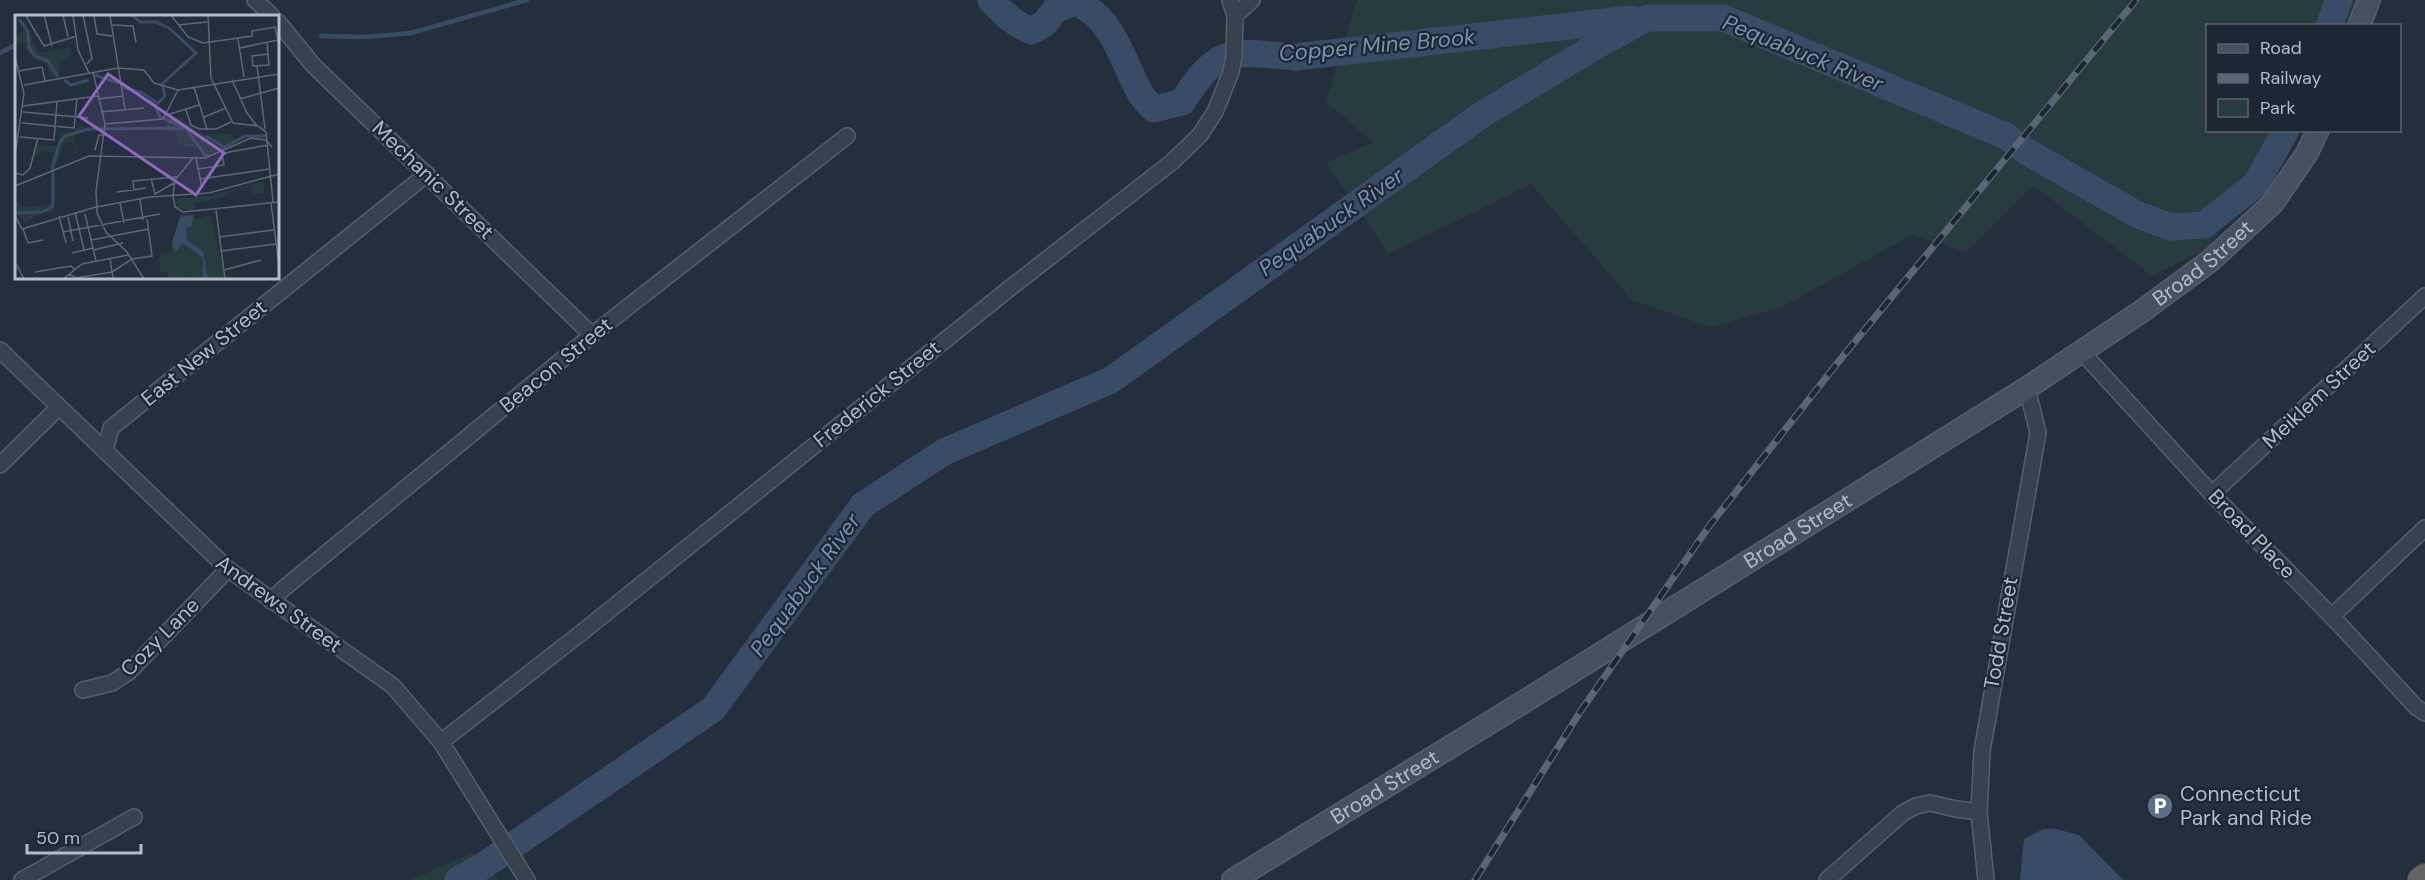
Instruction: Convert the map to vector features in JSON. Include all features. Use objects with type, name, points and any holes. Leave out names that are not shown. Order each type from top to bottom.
[{"type":"highway","points":[[2421,880],[2425,877]]},
{"type":"main road","points":[[2361,24],[2369,0]]},
{"type":"main road","name":"Broad Street","points":[[1233,880],[1504,714],[2026,388],[2142,311],[2218,254],[2273,203],[2307,153],[2317,132]]},
{"type":"street","points":[[255,0],[271,15]]},
{"type":"street","name":"Frederick Street","points":[[441,741],[581,633],[909,368],[1172,162],[1200,135],[1215,112],[1231,72],[1235,43],[1235,16],[1230,0]]},
{"type":"street","points":[[1235,16],[1252,0]]},
{"type":"street","name":"Mechanic Street","points":[[279,23],[313,65],[592,335]]},
{"type":"street","name":"Beacon Street","points":[[271,601],[592,335],[847,136]]},
{"type":"street","name":"East New Street","points":[[105,450],[111,428],[427,174]]},
{"type":"street","name":"Meiklem Street","points":[[2212,494],[2425,296]]},
{"type":"street","name":"Andrews Street","points":[[0,350],[228,569],[393,686],[441,741],[527,880]]},
{"type":"street","name":"Broad Place","points":[[2082,352],[2212,494],[2332,616],[2416,707],[2425,713]]},
{"type":"street","name":"Todd Street","points":[[1986,880],[1979,812],[1982,751],[1988,706],[2038,433],[2026,388]]},
{"type":"street","points":[[0,465],[59,407]]},
{"type":"street","points":[[2332,616],[2425,528]]},
{"type":"street","name":"Cozy Lane","points":[[83,690],[112,683],[129,672],[228,569]]},
{"type":"street","points":[[1827,880],[1904,813],[1916,806],[1930,803],[1979,812]]},
{"type":"street","points":[[22,880],[134,817]]},
{"type":"green space","points":[[1357,0],[2361,0],[2351,24],[2206,24],[2206,132],[2290,132],[2208,248],[2152,276],[2033,185],[1966,252],[1912,235],[1784,306],[1711,327],[1632,300],[1531,184],[1389,254],[1326,163],[1373,142],[1326,102]]},
{"type":"green space","points":[[472,853],[498,880],[410,880]]},
{"type":"water","points":[[2043,829],[2056,829],[2079,835],[2123,880],[2020,880],[2024,839]]},
{"type":"waterway","points":[[321,36],[366,37],[411,33],[527,0]]},
{"type":"waterway","name":"Copper Mine Brook","points":[[991,0],[1015,22],[1032,31],[1045,23],[1055,10],[1075,2],[1088,9],[1107,28],[1140,94],[1154,109],[1182,102],[1207,70],[1217,61],[1228,56],[1255,54],[1295,57],[1632,19]]},
{"type":"waterway","name":"Pequabuck River","points":[[2330,24],[2339,0]]},
{"type":"waterway","name":"Pequabuck River","points":[[458,880],[483,866],[713,709],[863,505],[944,452],[1111,380],[1481,115],[1647,18],[1723,18],[2006,136],[2027,152],[2138,215],[2171,227],[2204,225],[2256,184],[2285,132]]},
{"type":"waterway","points":[[0,53],[15,46]]},
{"type":"railway","points":[[1475,880],[1580,712],[1710,525],[1839,361],[2136,0]]},
{"type":"place","name":"Connecticut Park and Ride","points":[[2160,806]]}]
